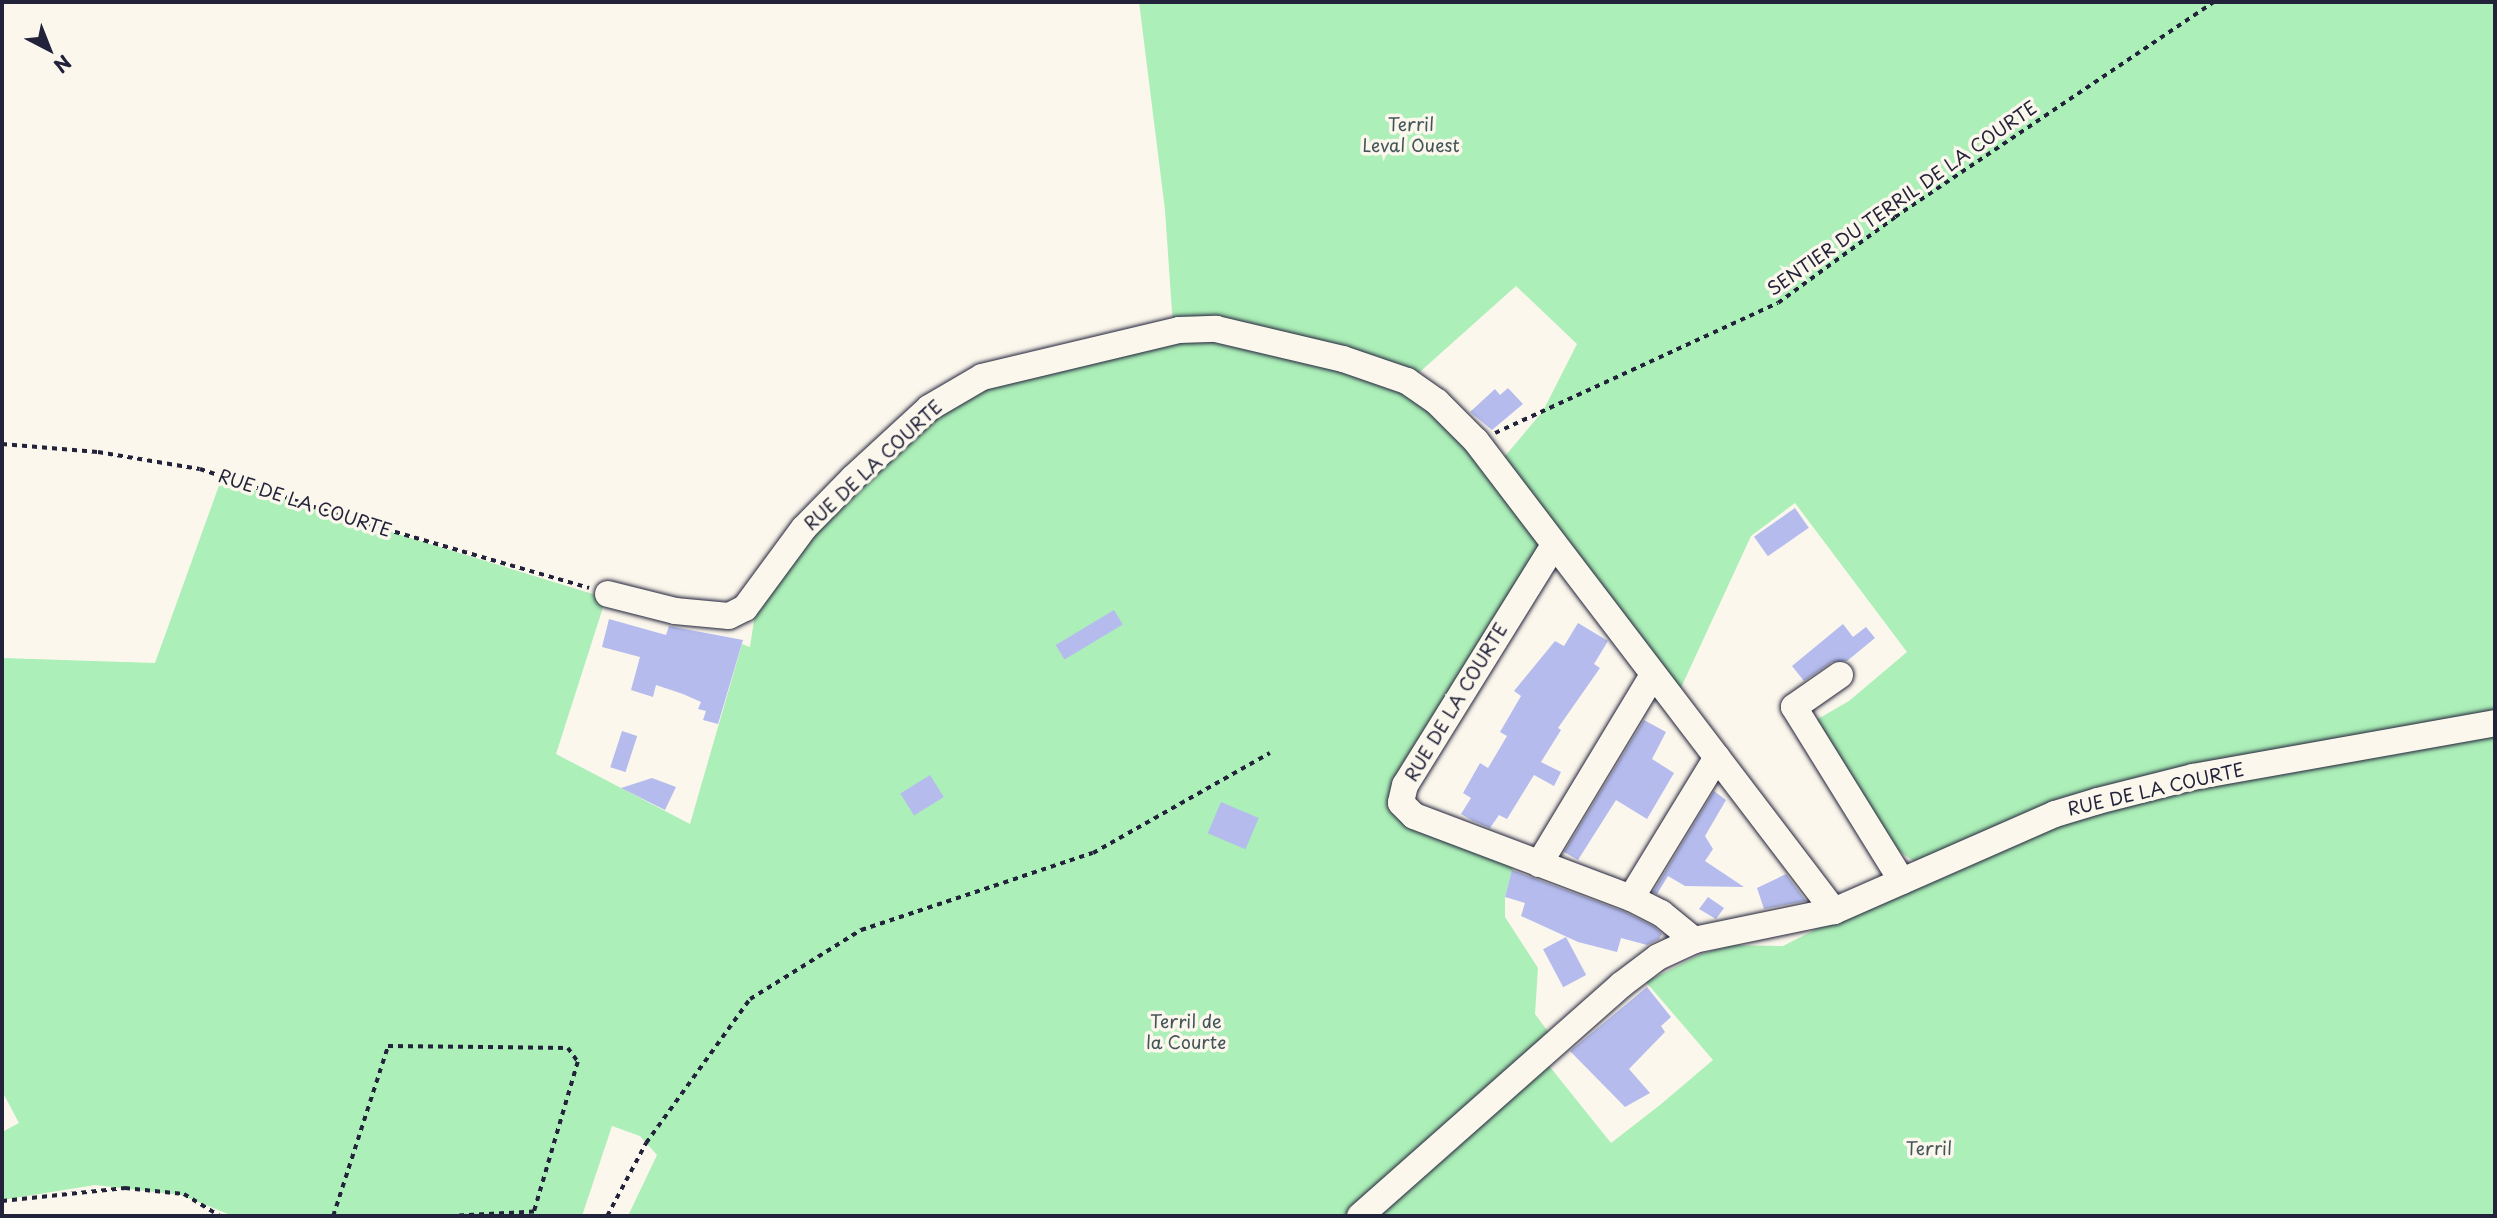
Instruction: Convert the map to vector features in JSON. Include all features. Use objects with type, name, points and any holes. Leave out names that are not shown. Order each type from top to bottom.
[{"type":"street","name":"RUE DE LA COURTE","points":[[608,594],[675,611],[729,616],[745,608],[804,528],[853,478],[929,408],[957,388],[982,377],[1179,330],[1229,332],[1378,369],[1437,402],[1476,441],[1834,911]]},
{"type":"street","name":"RUE DE LA COURTE","points":[[1554,545],[1401,796],[1405,809],[1414,816],[1631,898],[1661,913],[1694,940]]},
{"type":"street","points":[[1539,864],[1653,675]]},
{"type":"street","points":[[1840,675],[1794,707],[1902,881]]},
{"type":"street","name":"RUE DE LA COURTE","points":[[1360,1216],[1621,985],[1658,957],[1694,940],[1834,911],[2055,814],[2098,801],[2193,777],[2495,723]]},
{"type":"street","points":[[1631,898],[1717,757]]},
{"type":"path","name":"SENTIER DU TERRIL DE LA COURTE","points":[[1476,441],[1779,303],[1895,218],[2214,2]]},
{"type":"path","name":"RUE DE LA COURTE","points":[[2,444],[161,460],[608,594]]},
{"type":"path","points":[[607,1216],[646,1143],[750,999],[861,930],[1093,853],[1270,753]]},
{"type":"path","points":[[332,1216],[388,1046],[568,1048],[578,1062],[534,1212],[458,1216]]},
{"type":"path","points":[[2,1201],[125,1188],[184,1194],[220,1216]]},
{"type":"green space","name":"Terril Leval Ouest","points":[[1139,2],[2495,2],[2495,716],[2309,749],[1915,862],[1893,847],[1811,723],[1849,701],[1907,652],[1795,503],[1751,536],[1679,692],[1500,462],[1543,411],[1577,344],[1516,286],[1413,378],[1173,326],[1165,210]]},
{"type":"green space","name":"Terril de la Courte","points":[[1181,335],[1344,363],[1432,406],[1547,546],[1394,797],[1515,860],[1505,897],[1505,917],[1538,968],[1535,1014],[1552,1037],[1344,1216],[628,1216],[657,1155],[640,1136],[612,1126],[582,1216],[233,1216],[181,1195],[95,1185],[2,1200],[2,1132],[19,1123],[2,1091],[2,658],[155,663],[221,480],[606,598],[556,754],[690,824],[742,644],[750,647],[756,607],[761,610],[786,559],[954,395]]},
{"type":"green space","name":"Terril","points":[[2495,731],[2495,1216],[1373,1216],[1546,1062],[1611,1143],[1660,1105],[1713,1060],[1646,982],[1701,954],[1733,945],[1783,946],[1848,913],[2085,810]]},
{"type":"building","points":[[1508,388],[1523,404],[1492,430],[1470,412],[1495,389],[1500,395]]},
{"type":"building","points":[[1795,508],[1809,528],[1768,556],[1754,537]]},
{"type":"building","points":[[1114,610],[1123,625],[1064,660],[1056,645]]},
{"type":"building","points":[[609,619],[666,635],[669,626],[743,640],[718,724],[703,720],[706,711],[698,709],[701,702],[683,694],[656,685],[653,697],[631,690],[640,657],[602,647]]},
{"type":"building","points":[[1578,623],[1608,641],[1594,664],[1600,668],[1558,728],[1561,730],[1541,762],[1561,772],[1554,786],[1534,775],[1507,819],[1499,815],[1490,828],[1473,821],[1461,814],[1471,798],[1463,793],[1480,763],[1488,768],[1507,736],[1500,732],[1521,696],[1514,691],[1555,641],[1564,646]]},
{"type":"building","points":[[1843,624],[1853,637],[1866,627],[1875,638],[1847,661],[1832,662],[1804,681],[1792,666]]},
{"type":"building","points":[[1644,720],[1666,732],[1652,759],[1674,773],[1647,819],[1616,800],[1578,860],[1564,852]]},
{"type":"building","points":[[622,731],[637,736],[625,772],[610,767]]},
{"type":"building","points":[[930,775],[944,797],[914,816],[900,794]]},
{"type":"building","points":[[652,778],[676,787],[665,810],[621,788]]},
{"type":"building","points":[[1714,791],[1726,800],[1705,836],[1713,849],[1705,861],[1744,887],[1685,886],[1668,876],[1657,894],[1653,892]]},
{"type":"building","points":[[1221,802],[1259,818],[1245,849],[1208,833]]},
{"type":"building","points":[[1512,870],[1625,912],[1653,926],[1662,934],[1659,939],[1647,945],[1621,938],[1617,952],[1578,942],[1521,916],[1525,903],[1505,897]]},
{"type":"building","points":[[1786,874],[1806,901],[1764,909],[1757,888]]},
{"type":"building","points":[[1708,897],[1724,908],[1716,919],[1699,909]]},
{"type":"building","points":[[1566,937],[1586,975],[1563,987],[1543,949]]},
{"type":"building","points":[[1647,987],[1671,1017],[1661,1026],[1665,1032],[1629,1069],[1650,1093],[1625,1107],[1570,1051]]}]
